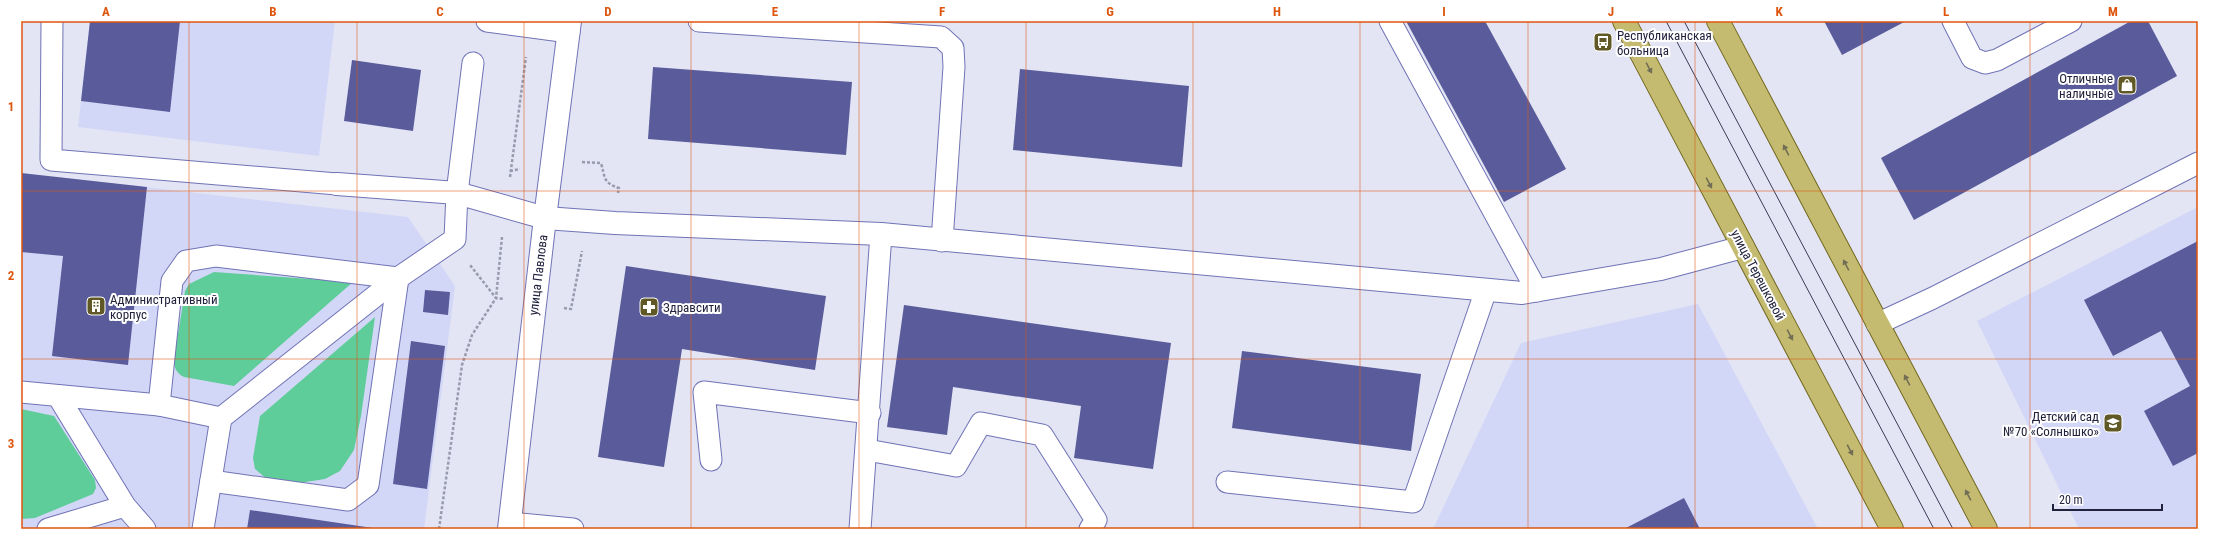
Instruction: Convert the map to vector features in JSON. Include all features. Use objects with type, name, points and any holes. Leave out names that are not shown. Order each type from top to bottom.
[{"type":"main road","name":"улица Терешковой","points":[[1624,21],[1892,529]]},
{"type":"main road","points":[[1718,21],[1986,529]]},
{"type":"street","name":"улица Павлова","points":[[509,526],[545,218],[570,26]]},
{"type":"street","points":[[337,184],[457,194],[545,218],[614,223],[881,234],[942,241],[1522,293],[1661,269],[1743,247]]},
{"type":"lane","points":[[52,21],[51,160],[337,184]]},
{"type":"lane","points":[[487,21],[531,27],[570,26]]},
{"type":"lane","points":[[699,21],[941,37],[953,48],[954,67],[942,241]]},
{"type":"lane","points":[[1390,21],[1537,291]]},
{"type":"lane","points":[[1953,21],[1972,58],[1985,63],[1997,60],[2071,21]]},
{"type":"lane","points":[[203,529],[221,418],[398,278],[455,239],[457,194],[473,63]]},
{"type":"lane","points":[[1877,324],[1933,298],[2198,163]]},
{"type":"lane","points":[[860,529],[870,413],[881,234]]},
{"type":"lane","points":[[159,405],[172,281],[186,262],[216,256],[398,278]]},
{"type":"lane","points":[[211,481],[348,500],[368,485],[398,278]]},
{"type":"lane","points":[[1228,482],[1413,502],[1486,290]]},
{"type":"lane","points":[[21,392],[159,405],[221,418]]},
{"type":"lane","points":[[711,460],[704,392],[870,413]]},
{"type":"lane","points":[[58,396],[125,506],[145,529]]},
{"type":"lane","points":[[867,450],[956,466],[982,423],[1042,435],[1096,520],[1090,529]]},
{"type":"lane","points":[[48,529],[125,506]]},
{"type":"lane","points":[[509,526],[573,529]]},
{"type":"path","points":[[510,171],[531,27]]},
{"type":"path","points":[[439,529],[462,365],[472,335],[496,298],[471,268],[455,239]]},
{"type":"shaded area","points":[[90,21],[335,21],[319,156],[78,127]]},
{"type":"shaded area","points":[[21,173],[408,217],[455,286],[424,529],[21,529]]},
{"type":"shaded area","name":"Детский сад №70 «Солнышко»","points":[[2198,207],[2198,526],[2192,529],[2079,529],[1977,321]]},
{"type":"shaded area","points":[[1698,304],[1818,529],[1433,529],[1521,343]]},
{"type":"green space","points":[[214,272],[353,282],[234,386],[184,377],[177,372],[174,365],[185,291],[189,284]]},
{"type":"green space","points":[[375,317],[361,416],[354,450],[340,471],[325,479],[299,483],[268,480],[255,469],[253,458],[260,416]]},
{"type":"green space","points":[[21,409],[54,416],[95,480],[96,488],[93,494],[35,518],[21,519]]},
{"type":"building","points":[[90,21],[180,21],[170,112],[81,101]]},
{"type":"building","points":[[1406,21],[1485,21],[1566,169],[1504,202]]},
{"type":"building","points":[[1824,21],[1906,21],[1842,55]]},
{"type":"building","points":[[2131,21],[2148,21],[2177,76],[1914,220],[1881,158]]},
{"type":"building","points":[[352,60],[421,70],[413,131],[344,121]]},
{"type":"building","points":[[653,67],[852,82],[846,155],[648,139]]},
{"type":"building","points":[[1020,69],[1189,86],[1182,167],[1013,150]]},
{"type":"building","name":"Административный корпус","points":[[21,173],[147,187],[128,365],[52,356],[63,256],[21,252]]},
{"type":"building","points":[[2198,241],[2198,453],[2173,466],[2144,411],[2190,386],[2161,331],[2113,356],[2084,300]]},
{"type":"building","points":[[626,266],[826,296],[815,370],[682,349],[664,467],[598,457]]},
{"type":"building","points":[[425,290],[450,292],[448,315],[423,312]]},
{"type":"building","points":[[904,305],[1171,343],[1153,469],[1074,458],[1081,406],[953,387],[947,435],[887,427]]},
{"type":"building","points":[[411,341],[445,346],[427,489],[393,484]]},
{"type":"building","points":[[1242,351],[1421,374],[1411,451],[1232,428]]},
{"type":"building","points":[[1684,498],[1700,529],[1624,529]]},
{"type":"building","points":[[250,510],[373,528],[373,529],[247,529]]},
{"type":"tram line","points":[[1666,21],[1934,529]]},
{"type":"tram line","points":[[1684,21],[1953,529]]},
{"type":"place","name":"Республиканская больница","points":[[1603,42]]},
{"type":"place","name":"Отличные наличные","points":[[2127,85]]},
{"type":"place","name":"Административный корпус","points":[[96,306]]},
{"type":"place","name":"Здравсити","points":[[649,307]]},
{"type":"place","name":"Детский сад №70 «Солнышко»","points":[[2113,423]]}]
